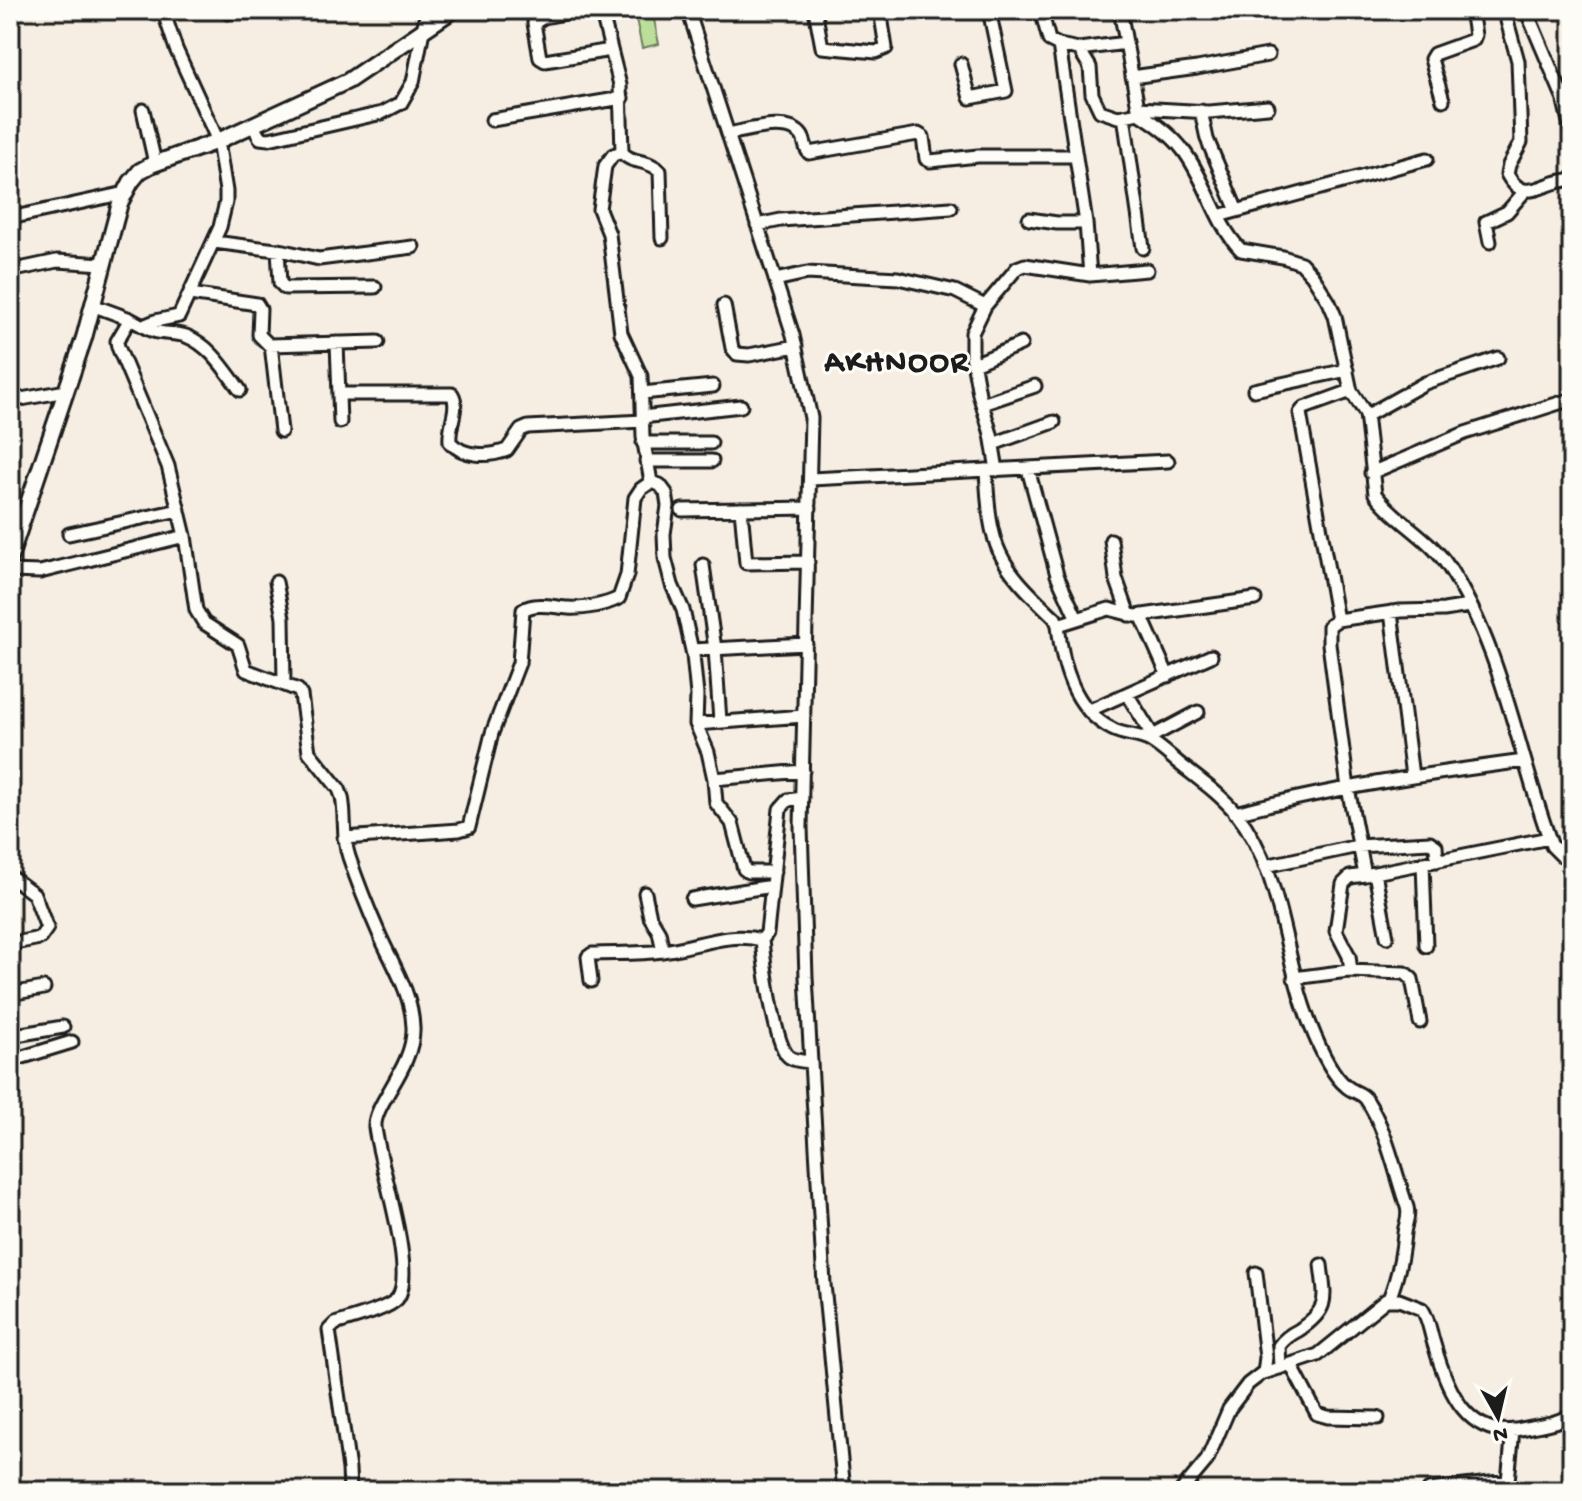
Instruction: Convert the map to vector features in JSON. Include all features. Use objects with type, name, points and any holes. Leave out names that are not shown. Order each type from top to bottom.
[{"type":"main road","points":[[10,557],[66,391],[120,203],[140,171],[253,126],[348,81],[453,10]]},
{"type":"street","points":[[143,326],[178,317],[214,242],[226,202],[218,141],[176,49],[163,10]]},
{"type":"street","points":[[253,126],[257,135],[264,139],[388,111],[401,103],[411,90],[427,10]]},
{"type":"street","points":[[582,10],[544,17],[534,23],[540,58],[545,61],[611,50]]},
{"type":"street","points":[[601,10],[622,98],[622,152],[626,157],[650,163],[660,171],[662,238]]},
{"type":"street","points":[[688,10],[796,346],[811,418],[802,798],[806,977],[824,1284],[844,1491]]},
{"type":"street","points":[[815,10],[822,47],[876,52],[886,48],[880,10]]},
{"type":"street","points":[[961,64],[970,98],[1006,91],[989,10]]},
{"type":"street","points":[[1041,10],[1049,40],[1059,45],[1079,49],[1126,43]]},
{"type":"street","points":[[1120,10],[1138,111],[1183,148],[1218,216],[1241,250],[1301,263],[1312,275],[1335,316],[1351,391],[1366,416],[1371,473],[1377,498],[1442,557],[1469,606],[1501,676],[1549,838],[1557,852],[1572,857]]},
{"type":"street","points":[[1443,100],[1431,59],[1434,54],[1473,40],[1471,10]]},
{"type":"street","points":[[1504,10],[1518,61],[1521,142],[1507,174],[1516,187],[1525,191]]},
{"type":"street","points":[[1526,10],[1563,97],[1572,134]]},
{"type":"street","points":[[1059,45],[1086,223],[1090,275]]},
{"type":"street","points":[[1079,49],[1090,67],[1096,107],[1106,114],[1124,116],[1138,111],[1268,107]]},
{"type":"street","points":[[1132,77],[1268,55]]},
{"type":"street","points":[[492,120],[622,98]]},
{"type":"street","points":[[143,110],[155,163]]},
{"type":"street","points":[[1201,111],[1207,139],[1237,211]]},
{"type":"street","points":[[1124,116],[1143,248]]},
{"type":"street","points":[[728,134],[765,127],[787,127],[801,135],[809,153],[917,134],[922,136],[929,161],[987,156],[1076,156]]},
{"type":"street","points":[[622,152],[613,155],[605,166],[599,203],[609,234],[621,333],[639,370],[643,443],[651,482]]},
{"type":"street","points":[[1218,216],[1427,159]]},
{"type":"street","points":[[1490,242],[1486,222],[1507,212],[1525,191],[1572,180]]},
{"type":"street","points":[[10,218],[125,193]]},
{"type":"street","points":[[757,225],[781,220],[951,208]]},
{"type":"street","points":[[1029,219],[1086,223]]},
{"type":"street","points":[[214,242],[319,259],[413,247]]},
{"type":"street","points":[[278,250],[280,283],[285,288],[375,287]]},
{"type":"street","points":[[10,271],[57,261],[103,264]]},
{"type":"street","points":[[1147,270],[1090,275],[1020,266],[982,303],[972,333],[974,364],[993,444],[987,470],[990,524],[998,553],[1007,568],[1055,618],[1065,668],[1078,696],[1099,721],[1115,731],[1150,738],[1198,712]]},
{"type":"street","points":[[775,280],[807,273],[898,278],[941,286],[982,303]]},
{"type":"street","points":[[190,294],[257,304],[260,309],[259,335],[271,345],[378,342]]},
{"type":"street","points":[[92,305],[130,319],[157,334],[185,336],[198,342],[206,347],[240,390]]},
{"type":"street","points":[[724,305],[732,348],[737,354],[749,355],[796,346]]},
{"type":"street","points":[[130,319],[117,341],[118,347],[168,466],[185,536],[196,610],[204,623],[238,645],[246,670],[298,690],[301,695],[309,752],[339,789],[347,853],[379,935],[403,983],[413,1024],[413,1039],[403,1071],[380,1110],[375,1126],[399,1246],[401,1290],[393,1303],[335,1324],[329,1330],[350,1491]]},
{"type":"street","points":[[337,343],[340,422]]},
{"type":"street","points":[[974,364],[1021,344]]},
{"type":"street","points":[[271,345],[281,431]]},
{"type":"street","points":[[1366,416],[1425,383],[1498,358]]},
{"type":"street","points":[[1254,390],[1347,370]]},
{"type":"street","points":[[642,393],[713,386]]},
{"type":"street","points":[[982,404],[1035,386]]},
{"type":"street","points":[[10,401],[66,391]]},
{"type":"street","points":[[1337,620],[1300,413],[1304,408],[1351,391]]},
{"type":"street","points":[[339,394],[452,394],[455,400],[449,439],[460,450],[477,454],[507,450],[521,430],[528,427],[642,419],[741,406]]},
{"type":"street","points":[[1371,473],[1465,433],[1572,399]]},
{"type":"street","points":[[993,444],[1054,422]]},
{"type":"street","points":[[643,443],[711,443]]},
{"type":"street","points":[[646,461],[712,461]]},
{"type":"street","points":[[811,479],[1168,461]]},
{"type":"street","points":[[1028,469],[1057,575],[1077,619]]},
{"type":"street","points":[[651,482],[660,485],[668,502],[665,558],[683,610],[692,650],[697,695],[696,724],[708,752],[716,803],[732,823],[744,869],[748,872],[774,872]]},
{"type":"street","points":[[344,838],[469,827],[492,733],[519,663],[523,610],[536,606],[580,608],[619,598],[627,575],[635,498],[651,482]]},
{"type":"street","points":[[682,510],[810,508]]},
{"type":"street","points":[[741,509],[743,557],[746,563],[808,562]]},
{"type":"street","points":[[69,534],[179,510]]},
{"type":"street","points":[[10,571],[40,572],[185,536]]},
{"type":"street","points":[[1111,540],[1116,578],[1168,676]]},
{"type":"street","points":[[703,565],[715,649],[720,721]]},
{"type":"street","points":[[276,582],[283,618],[284,684]]},
{"type":"street","points":[[1058,625],[1109,609],[1135,615],[1255,599]]},
{"type":"street","points":[[1387,937],[1370,874],[1358,846],[1329,626],[1337,620],[1391,612],[1469,606]]},
{"type":"street","points":[[1391,612],[1412,776]]},
{"type":"street","points":[[692,650],[806,644]]},
{"type":"street","points":[[1090,710],[1211,656]]},
{"type":"street","points":[[1127,694],[1150,738],[1209,786],[1235,813],[1258,848],[1279,906],[1294,978],[1326,1062],[1344,1085],[1366,1099],[1384,1136],[1407,1207],[1409,1218],[1405,1228],[1398,1301]]},
{"type":"street","points":[[696,724],[804,716]]},
{"type":"street","points":[[1235,813],[1412,776],[1524,761]]},
{"type":"street","points":[[714,779],[803,771]]},
{"type":"street","points":[[802,798],[788,800],[780,809],[767,933],[762,940],[768,986],[784,1051],[793,1059],[811,1062]]},
{"type":"street","points":[[1351,971],[1349,956],[1336,927],[1344,881],[1350,877],[1549,838]]},
{"type":"street","points":[[1265,866],[1358,846],[1430,842],[1436,846],[1437,861]]},
{"type":"street","points":[[1423,863],[1426,946]]},
{"type":"street","points":[[10,876],[34,894],[47,928],[40,938],[10,944]]},
{"type":"street","points":[[692,899],[772,886]]},
{"type":"street","points":[[645,893],[663,951]]},
{"type":"street","points":[[591,981],[589,956],[663,951],[734,936],[762,940]]},
{"type":"street","points":[[1294,978],[1351,971],[1408,974],[1420,1022]]},
{"type":"street","points":[[10,994],[44,988]]},
{"type":"street","points":[[10,1036],[63,1027]]},
{"type":"street","points":[[10,1061],[72,1042]]},
{"type":"street","points":[[1321,1265],[1325,1293],[1323,1308],[1314,1319],[1279,1346],[1286,1367],[1317,1414],[1378,1418]]},
{"type":"street","points":[[1256,1273],[1266,1357],[1264,1373]]},
{"type":"street","points":[[1181,1491],[1207,1460],[1238,1394],[1264,1373],[1318,1355],[1378,1305],[1398,1301],[1420,1307],[1425,1313],[1438,1357],[1462,1408],[1479,1425],[1513,1430],[1571,1417]]},
{"type":"street","points":[[1429,1490],[1508,1481],[1513,1430]]},
{"type":"green space","points":[[634,10],[652,10],[659,44],[642,48]]},
{"type":"district","name":"AKHNOOR","points":[[897,359]]}]
